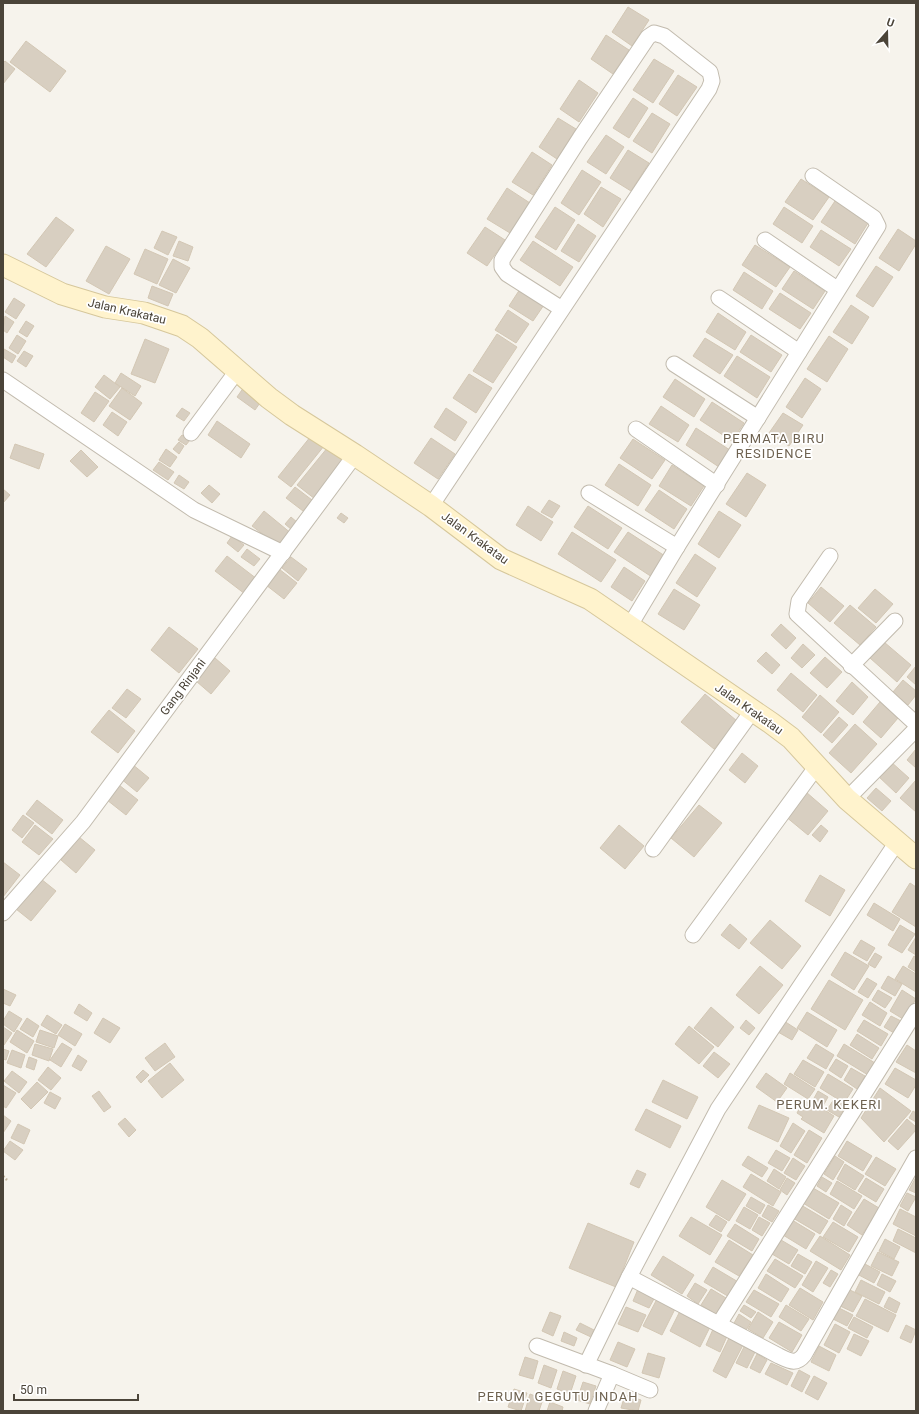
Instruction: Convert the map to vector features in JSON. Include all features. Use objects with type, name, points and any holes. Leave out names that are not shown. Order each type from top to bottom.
[{"type":"street","points":[[431,506],[709,90],[712,81],[710,72],[672,41],[659,34],[654,33],[648,37],[580,138],[502,260],[502,267],[506,274],[562,309]]},
{"type":"street","points":[[629,627],[837,289],[876,229],[878,223],[874,218],[813,176]]},
{"type":"street","points":[[765,240],[837,289]]},
{"type":"street","name":"Jalan Krakatau","points":[[4,269],[40,285],[83,301],[144,313],[182,326],[200,338],[237,371],[292,415],[431,506],[501,559],[590,599],[753,710],[791,738],[847,798],[916,858]]},
{"type":"street","points":[[719,298],[799,352]]},
{"type":"street","points":[[674,364],[758,418]]},
{"type":"street","points":[[190,433],[237,371]]},
{"type":"street","points":[[3,380],[194,510],[283,553]]},
{"type":"street","points":[[636,429],[717,485]]},
{"type":"street","name":"Gang Rinjani","points":[[3,912],[83,822],[355,455]]},
{"type":"street","points":[[589,493],[677,548]]},
{"type":"street","points":[[830,556],[799,601],[797,614],[851,666],[916,724]]},
{"type":"street","points":[[851,666],[895,622]]},
{"type":"street","points":[[653,849],[753,710]]},
{"type":"street","points":[[847,798],[916,729]]},
{"type":"street","points":[[693,935],[817,766]]},
{"type":"street","points":[[586,1365],[629,1277],[718,1109],[897,842]]},
{"type":"street","points":[[719,1324],[916,1011]]},
{"type":"street","points":[[629,1277],[793,1362],[800,1360],[916,1158]]},
{"type":"street","points":[[537,1346],[650,1390]]},
{"type":"street","points":[[596,1411],[612,1374]]},
{"type":"path","points":[[3,1176],[7,1180]]},
{"type":"building","points":[[628,7],[649,20],[632,46],[612,32]]},
{"type":"building","points":[[606,35],[629,50],[613,74],[591,59]]},
{"type":"building","points":[[26,41],[66,71],[50,92],[10,62]]},
{"type":"building","points":[[654,59],[674,71],[653,103],[633,90]]},
{"type":"building","points":[[5,61],[15,69],[3,84],[3,63]]},
{"type":"building","points":[[678,75],[697,87],[677,116],[659,104]]},
{"type":"building","points":[[579,80],[598,93],[579,122],[560,109]]},
{"type":"building","points":[[633,98],[648,108],[629,138],[613,128]]},
{"type":"building","points":[[652,113],[670,124],[652,153],[633,141]]},
{"type":"building","points":[[558,118],[576,129],[557,159],[539,147]]},
{"type":"building","points":[[606,135],[624,147],[606,174],[587,162]]},
{"type":"building","points":[[628,150],[649,163],[631,191],[610,178]]},
{"type":"building","points":[[532,152],[552,165],[533,195],[512,182]]},
{"type":"building","points":[[582,170],[601,182],[579,215],[561,203]]},
{"type":"building","points":[[801,179],[829,197],[813,220],[785,202]]},
{"type":"building","points":[[601,187],[621,199],[603,227],[584,214]]},
{"type":"building","points":[[507,188],[530,203],[510,233],[487,219]]},
{"type":"building","points":[[835,201],[868,223],[855,244],[821,222]]},
{"type":"building","points":[[555,207],[575,220],[556,250],[535,237]]},
{"type":"building","points":[[784,207],[813,226],[802,243],[773,224]]},
{"type":"building","points":[[56,217],[74,230],[46,267],[27,254]]},
{"type":"building","points":[[578,224],[596,236],[579,262],[561,251]]},
{"type":"building","points":[[485,227],[505,240],[487,266],[467,253]]},
{"type":"building","points":[[898,229],[916,241],[916,244],[899,271],[879,258]]},
{"type":"building","points":[[821,230],[851,249],[839,266],[810,247]]},
{"type":"building","points":[[162,231],[177,237],[168,255],[154,248]]},
{"type":"building","points":[[179,241],[193,247],[188,261],[173,256]]},
{"type":"building","points":[[533,241],[573,267],[560,286],[520,260]]},
{"type":"building","points":[[755,245],[790,267],[776,287],[742,265]]},
{"type":"building","points":[[106,246],[130,259],[109,294],[86,281]]},
{"type":"building","points":[[145,249],[168,259],[157,284],[134,274]]},
{"type":"building","points":[[173,259],[190,268],[176,293],[159,285]]},
{"type":"building","points":[[876,266],[893,277],[873,307],[856,296]]},
{"type":"building","points":[[794,271],[825,291],[813,309],[782,289]]},
{"type":"building","points":[[744,272],[773,291],[762,309],[733,290]]},
{"type":"building","points":[[152,286],[173,294],[168,306],[148,298]]},
{"type":"building","points":[[522,286],[546,302],[533,321],[509,306]]},
{"type":"building","points":[[780,293],[811,313],[800,329],[769,309]]},
{"type":"building","points":[[14,298],[25,305],[16,319],[5,312]]},
{"type":"building","points":[[851,305],[869,317],[852,344],[833,332]]},
{"type":"building","points":[[508,310],[529,324],[516,343],[495,330]]},
{"type":"building","points":[[718,313],[746,332],[735,350],[706,332]]},
{"type":"building","points":[[5,316],[14,322],[7,333],[3,330]]},
{"type":"building","points":[[26,321],[34,326],[27,337],[19,332]]},
{"type":"building","points":[[497,334],[517,347],[493,383],[473,371]]},
{"type":"building","points":[[17,335],[26,341],[18,354],[9,348]]},
{"type":"building","points":[[751,335],[782,355],[771,372],[740,352]]},
{"type":"building","points":[[829,336],[848,349],[827,382],[807,369]]},
{"type":"building","points":[[705,338],[733,355],[720,374],[693,356]]},
{"type":"building","points":[[145,339],[169,349],[155,383],[131,374]]},
{"type":"building","points":[[4,349],[16,356],[12,363],[3,357]]},
{"type":"building","points":[[24,351],[33,356],[26,367],[17,361]]},
{"type":"building","points":[[737,356],[770,377],[757,398],[724,376]]},
{"type":"building","points":[[121,373],[141,386],[135,396],[115,383]]},
{"type":"building","points":[[469,374],[492,388],[476,413],[453,398]]},
{"type":"building","points":[[104,375],[120,387],[110,399],[95,387]]},
{"type":"building","points":[[805,378],[821,389],[802,418],[786,407]]},
{"type":"building","points":[[675,379],[705,399],[694,417],[663,397]]},
{"type":"building","points":[[244,387],[262,400],[255,410],[237,397]]},
{"type":"building","points":[[122,388],[142,403],[130,420],[109,406]]},
{"type":"building","points":[[95,392],[109,401],[94,422],[81,413]]},
{"type":"building","points":[[712,402],[744,423],[732,441],[700,420]]},
{"type":"building","points":[[661,406],[689,425],[678,442],[649,424]]},
{"type":"building","points":[[182,408],[190,413],[184,421],[176,416]]},
{"type":"building","points":[[446,408],[467,422],[455,441],[434,427]]},
{"type":"building","points":[[112,412],[127,422],[118,436],[103,425]]},
{"type":"building","points":[[783,413],[803,425],[789,446],[769,433]]},
{"type":"building","points":[[217,421],[250,444],[241,458],[208,435]]},
{"type":"building","points":[[696,428],[733,452],[722,469],[686,445]]},
{"type":"building","points":[[182,435],[190,440],[186,445],[178,440]]},
{"type":"building","points":[[311,436],[324,446],[291,487],[278,477]]},
{"type":"building","points":[[431,438],[455,454],[438,479],[414,463]]},
{"type":"building","points":[[633,439],[665,460],[652,479],[620,458]]},
{"type":"building","points":[[179,442],[184,446],[179,454],[173,449]]},
{"type":"building","points":[[15,444],[44,454],[39,469],[10,458]]},
{"type":"building","points":[[328,447],[346,461],[315,499],[297,485]]},
{"type":"building","points":[[166,449],[177,457],[170,467],[159,460]]},
{"type":"building","points":[[81,450],[98,467],[87,477],[70,461]]},
{"type":"building","points":[[159,462],[174,472],[168,480],[153,470]]},
{"type":"building","points":[[619,464],[651,485],[638,506],[605,485]]},
{"type":"building","points":[[672,465],[704,486],[691,506],[659,486]]},
{"type":"building","points":[[747,473],[766,485],[746,517],[726,504]]},
{"type":"building","points":[[179,475],[189,482],[184,489],[174,483]]},
{"type":"building","points":[[209,485],[220,494],[212,503],[201,493]]},
{"type":"building","points":[[295,487],[312,500],[303,511],[286,498]]},
{"type":"building","points":[[3,489],[10,495],[3,503]]},
{"type":"building","points":[[659,490],[687,509],[674,529],[645,510]]},
{"type":"building","points":[[549,500],[560,506],[552,518],[541,512]]},
{"type":"building","points":[[528,506],[553,522],[541,541],[516,525]]},
{"type":"building","points":[[588,506],[622,528],[608,549],[574,527]]},
{"type":"building","points":[[264,511],[292,534],[281,548],[252,526]]},
{"type":"building","points":[[719,511],[741,525],[719,558],[698,544]]},
{"type":"building","points":[[341,513],[348,518],[344,523],[337,518]]},
{"type":"building","points":[[291,517],[298,523],[292,530],[285,524]]},
{"type":"building","points":[[572,532],[616,560],[601,582],[558,554]]},
{"type":"building","points":[[628,532],[665,556],[652,577],[614,552]]},
{"type":"building","points":[[232,536],[244,545],[238,552],[227,543]]},
{"type":"building","points":[[247,549],[260,559],[254,566],[241,557]]},
{"type":"building","points":[[695,554],[716,568],[697,597],[676,583]]},
{"type":"building","points":[[227,556],[257,579],[245,594],[215,571]]},
{"type":"building","points":[[291,557],[307,569],[298,581],[282,568]]},
{"type":"building","points":[[624,567],[645,581],[632,601],[611,587]]},
{"type":"building","points":[[279,569],[297,583],[284,599],[266,585]]},
{"type":"building","points":[[821,587],[844,606],[830,622],[808,603]]},
{"type":"building","points":[[674,589],[700,605],[684,630],[658,614]]},
{"type":"building","points":[[875,589],[893,604],[876,623],[858,608]]},
{"type":"building","points":[[850,605],[876,627],[860,645],[834,623]]},
{"type":"building","points":[[781,624],[796,638],[786,649],[771,635]]},
{"type":"building","points":[[169,627],[198,649],[179,673],[151,650]]},
{"type":"building","points":[[884,642],[911,665],[897,682],[870,658]]},
{"type":"building","points":[[803,644],[815,655],[802,668],[791,658]]},
{"type":"building","points":[[766,652],[780,665],[772,674],[757,661]]},
{"type":"building","points":[[825,657],[842,672],[827,688],[810,673]]},
{"type":"building","points":[[215,658],[230,671],[211,694],[196,681]]},
{"type":"building","points":[[916,666],[916,685],[907,677]]},
{"type":"building","points":[[791,673],[817,695],[803,712],[777,690]]},
{"type":"building","points":[[903,680],[916,691],[916,695],[908,705],[893,692]]},
{"type":"building","points":[[852,682],[868,697],[853,715],[836,701]]},
{"type":"building","points":[[127,689],[141,699],[126,718],[112,708]]},
{"type":"building","points":[[705,694],[737,721],[714,749],[681,722]]},
{"type":"building","points":[[820,695],[839,712],[821,733],[802,717]]},
{"type":"building","points":[[880,702],[898,718],[881,738],[863,722]]},
{"type":"building","points":[[109,710],[135,731],[118,753],[91,732]]},
{"type":"building","points":[[839,717],[848,725],[832,743],[823,735]]},
{"type":"building","points":[[855,724],[877,744],[851,773],[829,753]]},
{"type":"building","points":[[916,749],[916,768],[907,760]]},
{"type":"building","points":[[742,753],[758,766],[745,783],[729,770]]},
{"type":"building","points":[[890,761],[909,778],[896,793],[877,775]]},
{"type":"building","points":[[132,764],[149,778],[137,792],[120,778]]},
{"type":"building","points":[[916,780],[916,812],[900,798]]},
{"type":"building","points":[[119,785],[138,800],[126,815],[107,800]]},
{"type":"building","points":[[876,788],[891,801],[882,811],[867,798]]},
{"type":"building","points":[[806,792],[828,811],[808,835],[785,816]]},
{"type":"building","points":[[37,800],[63,820],[52,834],[26,814]]},
{"type":"building","points":[[699,805],[722,823],[694,857],[671,838]]},
{"type":"building","points":[[23,815],[34,823],[22,838],[12,830]]},
{"type":"building","points":[[35,825],[53,839],[39,855],[22,842]]},
{"type":"building","points":[[619,825],[644,846],[625,869],[600,848]]},
{"type":"building","points":[[821,825],[828,831],[820,842],[812,835]]},
{"type":"building","points":[[79,837],[95,850],[76,873],[61,860]]},
{"type":"building","points":[[3,862],[20,875],[3,897]]},
{"type":"building","points":[[820,875],[845,890],[830,916],[805,901]]},
{"type":"building","points":[[41,879],[56,891],[31,921],[16,909]]},
{"type":"building","points":[[910,883],[916,887],[916,927],[892,912]]},
{"type":"building","points":[[874,903],[900,919],[893,931],[867,915]]},
{"type":"building","points":[[770,920],[801,946],[782,969],[750,943]]},
{"type":"building","points":[[730,924],[747,939],[739,949],[721,935]]},
{"type":"building","points":[[900,925],[915,934],[902,953],[888,945]]},
{"type":"building","points":[[916,937],[916,955],[908,950]]},
{"type":"building","points":[[861,940],[875,948],[867,961],[853,953]]},
{"type":"building","points":[[845,952],[869,966],[854,990],[831,975]]},
{"type":"building","points":[[875,953],[882,957],[875,968],[868,964]]},
{"type":"building","points":[[914,956],[916,957],[916,972],[908,967]]},
{"type":"building","points":[[760,966],[783,985],[759,1014],[736,995]]},
{"type":"building","points":[[903,966],[916,974],[916,992],[895,979]]},
{"type":"building","points":[[888,976],[902,984],[895,996],[881,988]]},
{"type":"building","points":[[867,978],[877,984],[868,998],[858,992]]},
{"type":"building","points":[[829,980],[863,1000],[845,1030],[811,1009]]},
{"type":"building","points":[[3,989],[16,995],[10,1006],[3,1003]]},
{"type":"building","points":[[878,990],[892,998],[885,1008],[872,1000]]},
{"type":"building","points":[[902,990],[916,999],[903,1019],[890,1011]]},
{"type":"building","points":[[870,1002],[887,1013],[880,1026],[862,1015]]},
{"type":"building","points":[[79,1004],[92,1013],[87,1021],[74,1013]]},
{"type":"building","points":[[711,1007],[734,1027],[718,1047],[694,1028]]},
{"type":"building","points":[[9,1011],[22,1019],[14,1032],[3,1024],[3,1021]]},
{"type":"building","points":[[807,1012],[837,1030],[827,1047],[797,1028]]},
{"type":"building","points":[[47,1015],[62,1025],[56,1034],[41,1025]]},
{"type":"building","points":[[891,1016],[901,1021],[894,1033],[884,1027]]},
{"type":"building","points":[[27,1018],[39,1026],[33,1037],[20,1029]]},
{"type":"building","points":[[103,1018],[120,1028],[110,1043],[94,1033]]},
{"type":"building","points":[[746,1020],[755,1028],[749,1035],[740,1028]]},
{"type":"building","points":[[864,1020],[888,1034],[881,1046],[857,1031]]},
{"type":"building","points":[[784,1021],[798,1030],[792,1040],[778,1032]]},
{"type":"building","points":[[65,1024],[82,1034],[75,1046],[58,1035]]},
{"type":"building","points":[[689,1026],[714,1047],[699,1064],[675,1044]]},
{"type":"building","points":[[3,1027],[12,1033],[4,1045],[3,1044]]},
{"type":"building","points":[[17,1030],[34,1041],[27,1053],[10,1042]]},
{"type":"building","points":[[40,1030],[58,1036],[54,1048],[36,1042]]},
{"type":"building","points":[[857,1034],[879,1048],[872,1059],[850,1045]]},
{"type":"building","points":[[62,1043],[72,1049],[61,1067],[50,1060]]},
{"type":"building","points":[[165,1043],[175,1057],[155,1071],[145,1058]]},
{"type":"building","points":[[35,1044],[53,1049],[49,1061],[32,1055]]},
{"type":"building","points":[[816,1044],[834,1055],[826,1069],[807,1058]]},
{"type":"building","points":[[844,1044],[875,1063],[868,1075],[837,1056]]},
{"type":"building","points":[[907,1045],[916,1051],[916,1073],[896,1062]]},
{"type":"building","points":[[3,1049],[9,1051],[6,1060],[3,1059]]},
{"type":"building","points":[[12,1050],[25,1055],[21,1068],[7,1063]]},
{"type":"building","points":[[714,1052],[730,1064],[718,1078],[703,1066]]},
{"type":"building","points":[[78,1055],[87,1061],[81,1071],[72,1066]]},
{"type":"building","points":[[29,1057],[37,1060],[34,1070],[26,1067]]},
{"type":"building","points":[[836,1059],[848,1066],[841,1078],[829,1070]]},
{"type":"building","points":[[803,1060],[824,1072],[815,1087],[794,1074]]},
{"type":"building","points":[[170,1063],[184,1080],[162,1098],[148,1081]]},
{"type":"building","points":[[48,1067],[61,1078],[51,1090],[38,1080]]},
{"type":"building","points":[[851,1068],[865,1076],[857,1089],[844,1080]]},
{"type":"building","points":[[895,1068],[916,1080],[916,1085],[908,1098],[885,1084]]},
{"type":"building","points":[[143,1070],[149,1075],[141,1083],[136,1077]]},
{"type":"building","points":[[12,1071],[27,1082],[19,1093],[4,1081]]},
{"type":"building","points":[[766,1073],[787,1088],[777,1102],[756,1087]]},
{"type":"building","points":[[790,1073],[815,1089],[808,1099],[784,1084]]},
{"type":"building","points":[[828,1074],[853,1089],[844,1103],[820,1088]]},
{"type":"building","points":[[663,1080],[698,1097],[687,1119],[652,1102]]},
{"type":"building","points":[[37,1082],[48,1092],[31,1109],[21,1099]]},
{"type":"building","points":[[3,1085],[16,1093],[6,1108],[3,1106]]},
{"type":"building","points":[[880,1088],[911,1111],[884,1142],[861,1118]]},
{"type":"building","points":[[99,1091],[111,1107],[104,1112],[92,1096]]},
{"type":"building","points":[[818,1091],[828,1097],[823,1106],[813,1100]]},
{"type":"building","points":[[50,1092],[61,1098],[55,1109],[44,1103]]},
{"type":"building","points":[[834,1099],[846,1106],[839,1117],[827,1110]]},
{"type":"building","points":[[804,1100],[810,1104],[812,1102],[834,1116],[824,1133],[801,1119],[803,1117],[797,1113]]},
{"type":"building","points":[[759,1105],[789,1118],[778,1142],[748,1128]]},
{"type":"building","points":[[646,1109],[681,1126],[670,1148],[635,1130]]},
{"type":"building","points":[[913,1111],[916,1113],[916,1122],[909,1118]]},
{"type":"building","points":[[3,1115],[11,1121],[3,1133]]},
{"type":"building","points":[[125,1118],[136,1130],[129,1137],[118,1124]]},
{"type":"building","points":[[907,1119],[916,1127],[916,1130],[898,1150],[888,1141]]},
{"type":"building","points":[[793,1123],[805,1131],[791,1153],[780,1146]]},
{"type":"building","points":[[18,1124],[30,1130],[24,1144],[11,1138]]},
{"type":"building","points":[[809,1130],[822,1138],[807,1163],[794,1155]]},
{"type":"building","points":[[10,1141],[23,1150],[15,1160],[3,1151]]},
{"type":"building","points":[[847,1141],[872,1156],[863,1171],[838,1156]]},
{"type":"building","points":[[776,1150],[790,1158],[782,1171],[768,1163]]},
{"type":"building","points":[[748,1156],[768,1168],[762,1177],[742,1165]]},
{"type":"building","points":[[835,1156],[844,1162],[833,1180],[824,1174]]},
{"type":"building","points":[[876,1157],[896,1169],[885,1186],[865,1174]]},
{"type":"building","points":[[793,1158],[805,1166],[796,1180],[784,1173]]},
{"type":"building","points":[[845,1164],[864,1176],[855,1190],[837,1179]]},
{"type":"building","points":[[774,1169],[786,1177],[779,1189],[767,1181]]},
{"type":"building","points":[[637,1170],[646,1174],[639,1188],[630,1184]]},
{"type":"building","points":[[751,1174],[781,1192],[773,1206],[743,1187]]},
{"type":"building","points":[[822,1177],[832,1183],[826,1192],[817,1186]]},
{"type":"building","points":[[916,1177],[916,1193],[909,1190]]},
{"type":"building","points":[[787,1178],[795,1183],[787,1195],[780,1190]]},
{"type":"building","points":[[866,1178],[884,1189],[876,1202],[858,1191]]},
{"type":"building","points":[[722,1180],[746,1194],[729,1221],[706,1207]]},
{"type":"building","points":[[837,1181],[862,1196],[854,1209],[830,1194]]},
{"type":"building","points":[[813,1188],[839,1203],[829,1219],[803,1203]]},
{"type":"building","points":[[907,1193],[916,1197],[908,1211],[900,1206]]},
{"type":"building","points":[[751,1197],[765,1205],[760,1214],[746,1206]]},
{"type":"building","points":[[864,1199],[879,1208],[862,1235],[847,1225]]},
{"type":"building","points":[[768,1205],[779,1211],[772,1222],[762,1216]]},
{"type":"building","points":[[801,1205],[828,1221],[820,1234],[793,1218]]},
{"type":"building","points":[[841,1205],[852,1212],[844,1226],[833,1219]]},
{"type":"building","points":[[744,1207],[758,1215],[750,1229],[736,1221]]},
{"type":"building","points":[[900,1209],[916,1217],[916,1236],[893,1224]]},
{"type":"building","points":[[716,1215],[727,1222],[721,1232],[709,1225]]},
{"type":"building","points":[[691,1217],[722,1235],[710,1255],[679,1236]]},
{"type":"building","points":[[759,1217],[770,1223],[762,1236],[752,1230]]},
{"type":"building","points":[[792,1220],[815,1234],[806,1249],[783,1235]]},
{"type":"building","points":[[833,1222],[858,1237],[849,1252],[823,1237]]},
{"type":"building","points":[[588,1223],[634,1242],[616,1287],[569,1268]]},
{"type":"building","points":[[735,1224],[759,1239],[752,1251],[727,1236]]},
{"type":"building","points":[[898,1229],[916,1238],[916,1253],[893,1241]]},
{"type":"building","points":[[820,1236],[850,1255],[841,1270],[810,1251]]},
{"type":"building","points":[[885,1239],[900,1247],[894,1259],[879,1251]]},
{"type":"building","points":[[729,1240],[753,1255],[739,1276],[715,1262]]},
{"type":"building","points":[[781,1240],[798,1250],[789,1264],[772,1254]]},
{"type":"building","points":[[878,1252],[899,1262],[892,1276],[871,1266]]},
{"type":"building","points":[[798,1254],[812,1262],[805,1274],[791,1266]]},
{"type":"building","points":[[663,1256],[694,1275],[682,1294],[651,1275]]},
{"type":"building","points":[[775,1259],[803,1276],[795,1288],[767,1271]]},
{"type":"building","points":[[816,1261],[828,1268],[813,1292],[802,1285]]},
{"type":"building","points":[[863,1263],[880,1272],[874,1283],[857,1274]]},
{"type":"building","points":[[713,1267],[740,1283],[731,1298],[704,1282]]},
{"type":"building","points":[[831,1270],[838,1274],[830,1287],[823,1283]]},
{"type":"building","points":[[766,1274],[789,1289],[781,1302],[758,1288]]},
{"type":"building","points":[[882,1274],[896,1281],[890,1292],[877,1285]]},
{"type":"building","points":[[861,1280],[885,1292],[879,1304],[855,1292]]},
{"type":"building","points":[[695,1283],[707,1290],[698,1304],[687,1296]]},
{"type":"building","points":[[800,1288],[823,1302],[813,1320],[789,1305]]},
{"type":"building","points":[[638,1289],[655,1297],[649,1308],[633,1301]]},
{"type":"building","points":[[711,1289],[726,1298],[716,1314],[701,1305]]},
{"type":"building","points":[[848,1289],[862,1296],[853,1312],[840,1306]]},
{"type":"building","points":[[754,1290],[779,1304],[771,1317],[746,1302]]},
{"type":"building","points":[[658,1297],[676,1307],[662,1335],[643,1326]]},
{"type":"building","points":[[889,1297],[900,1303],[896,1313],[884,1307]]},
{"type":"building","points":[[865,1299],[896,1315],[888,1332],[856,1316]]},
{"type":"building","points":[[744,1305],[756,1312],[751,1318],[740,1311]]},
{"type":"building","points":[[786,1305],[809,1319],[801,1331],[779,1317]]},
{"type":"building","points":[[626,1307],[646,1315],[638,1332],[618,1324]]},
{"type":"building","points":[[837,1307],[853,1315],[847,1326],[831,1318]]},
{"type":"building","points":[[681,1309],[711,1325],[700,1347],[670,1331]]},
{"type":"building","points":[[550,1312],[561,1316],[553,1336],[542,1331]]},
{"type":"building","points":[[758,1312],[773,1322],[763,1338],[748,1329]]},
{"type":"building","points":[[739,1314],[751,1322],[745,1332],[733,1325]]},
{"type":"building","points":[[854,1317],[873,1327],[867,1338],[848,1328]]},
{"type":"building","points":[[779,1322],[802,1335],[792,1352],[769,1338]]},
{"type":"building","points":[[580,1323],[594,1330],[591,1337],[576,1330]]},
{"type":"building","points":[[835,1324],[850,1332],[839,1353],[824,1345]]},
{"type":"building","points":[[906,1325],[916,1330],[911,1343],[900,1338]]},
{"type":"building","points":[[714,1327],[728,1334],[720,1352],[706,1345]]},
{"type":"building","points":[[564,1332],[577,1338],[574,1346],[561,1341]]},
{"type":"building","points":[[854,1334],[869,1341],[861,1356],[847,1349]]},
{"type":"building","points":[[730,1336],[744,1343],[726,1378],[713,1371]]},
{"type":"building","points":[[618,1342],[635,1349],[627,1367],[610,1360]]},
{"type":"building","points":[[745,1345],[756,1350],[747,1368],[736,1363]]},
{"type":"building","points":[[819,1346],[836,1355],[829,1371],[811,1362]]},
{"type":"building","points":[[648,1353],[665,1358],[659,1378],[642,1373]]},
{"type":"building","points":[[757,1354],[767,1360],[760,1373],[750,1368]]},
{"type":"building","points":[[525,1357],[538,1361],[533,1379],[519,1375]]},
{"type":"building","points":[[771,1363],[793,1373],[787,1385],[765,1374]]},
{"type":"building","points":[[544,1365],[557,1370],[551,1388],[538,1383]]},
{"type":"building","points":[[799,1370],[810,1376],[802,1392],[791,1386]]},
{"type":"building","points":[[563,1371],[576,1376],[570,1394],[557,1389]]},
{"type":"building","points":[[814,1376],[827,1383],[818,1400],[805,1393]]},
{"type":"building","points":[[583,1382],[596,1386],[590,1404],[577,1400]]},
{"type":"building","points":[[514,1389],[527,1393],[521,1411],[508,1407]]},
{"type":"building","points":[[530,1394],[543,1399],[539,1411],[525,1411]]},
{"type":"building","points":[[625,1395],[641,1400],[638,1411],[621,1408]]},
{"type":"building","points":[[550,1402],[563,1407],[562,1411],[547,1411]]},
{"type":"district","name":"PERMATA BIRU RESIDENCE","points":[[774,446]]},
{"type":"district","name":"PERUM. KEKERI","points":[[829,1104]]},
{"type":"district","name":"PERUM. GEGUTU INDAH","points":[[558,1396]]}]
